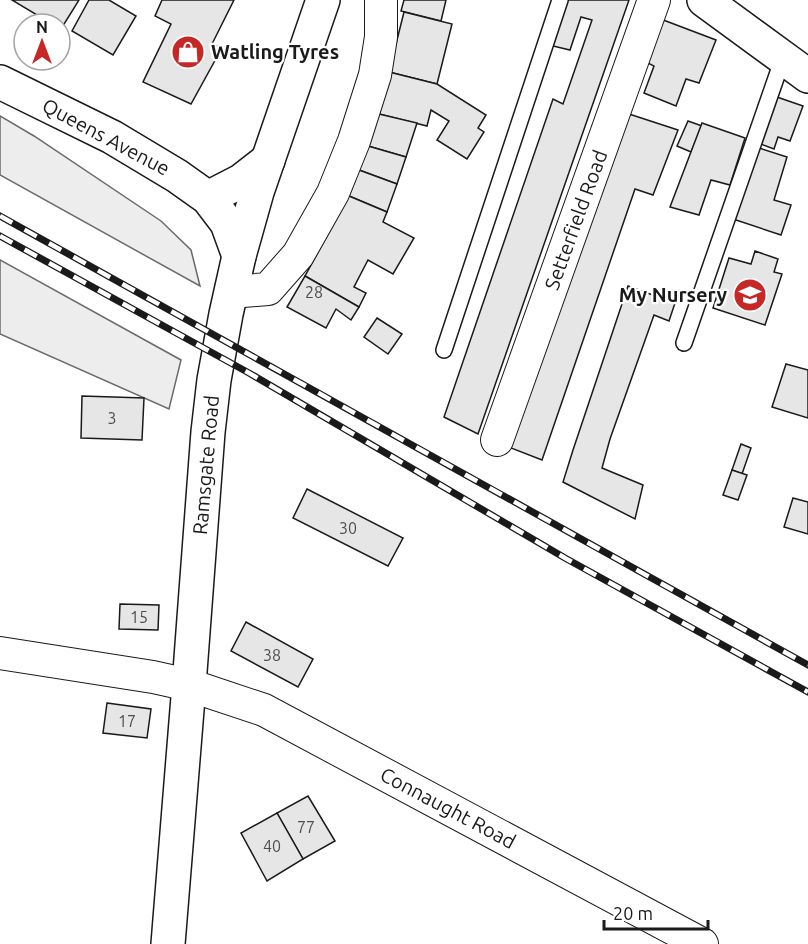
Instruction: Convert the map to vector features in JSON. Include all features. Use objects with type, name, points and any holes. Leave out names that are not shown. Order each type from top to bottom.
[{"type":"main road","name":"Ramsgate Road","points":[[168,944],[214,380],[239,256],[257,192],[323,0]]},
{"type":"main road","points":[[723,6],[796,67]]},
{"type":"main road","name":"Queens Avenue","points":[[0,82],[112,137],[177,176],[208,198],[227,223],[239,256]]},
{"type":"main road","points":[[208,198],[241,181],[268,160]]},
{"type":"street","points":[[231,292],[268,288],[298,255],[333,193],[354,141],[375,75],[381,37],[381,0]]},
{"type":"street","name":"Setterfield Road","points":[[497,440],[654,0]]},
{"type":"street","name":"Connaught Road","points":[[0,653],[153,677],[189,685],[264,710],[702,944]]},
{"type":"lane","points":[[444,350],[560,0]]},
{"type":"lane","points":[[684,343],[796,67]]},
{"type":"shaded area","points":[[0,116],[34,136],[161,221],[191,250],[200,286],[0,175]]},
{"type":"shaded area","points":[[0,260],[181,360],[169,409],[0,334]]},
{"type":"building","points":[[12,0],[79,0],[72,12],[32,12]]},
{"type":"building","points":[[89,0],[109,0],[136,16],[113,55],[72,31]]},
{"type":"building","name":"Watling Tyres","points":[[162,0],[234,0],[212,44],[217,46],[218,55],[191,104],[143,82],[171,24],[155,16]]},
{"type":"building","points":[[404,0],[446,0],[441,21],[401,11]]},
{"type":"building","points":[[567,0],[629,0],[478,434],[444,417],[553,99],[563,104],[592,20],[581,17],[570,50],[553,46]]},
{"type":"building","points":[[404,12],[452,24],[437,84],[389,72]]},
{"type":"building","points":[[658,18],[716,40],[699,83],[686,79],[676,106],[644,93],[654,66],[642,60]]},
{"type":"building","points":[[389,72],[437,84],[486,115],[478,128],[484,132],[467,159],[437,140],[449,121],[431,110],[427,126],[379,114]]},
{"type":"building","points":[[774,96],[803,106],[790,141],[778,137],[774,149],[758,143]]},
{"type":"building","points":[[626,113],[678,130],[653,195],[635,189],[542,460],[506,446]]},
{"type":"building","points":[[379,114],[417,123],[406,157],[368,146]]},
{"type":"building","points":[[688,121],[702,126],[691,152],[677,146]]},
{"type":"building","points":[[702,123],[745,138],[730,185],[711,180],[699,215],[670,207]]},
{"type":"building","points":[[368,146],[406,157],[397,184],[359,170]]},
{"type":"building","points":[[756,147],[787,157],[774,200],[791,205],[781,235],[733,219]]},
{"type":"building","points":[[359,170],[397,184],[387,212],[349,196]]},
{"type":"building","points":[[349,196],[387,212],[383,222],[414,238],[393,274],[368,260],[354,287],[366,293],[359,307],[305,276]]},
{"type":"building","points":[[755,251],[778,259],[774,272],[782,274],[765,325],[713,308],[729,258],[751,264]]},
{"type":"building","points":[[305,276],[359,307],[351,320],[336,309],[326,328],[287,307]]},
{"type":"building","points":[[628,286],[675,303],[669,321],[654,315],[602,468],[643,485],[635,519],[563,482]]},
{"type":"building","points":[[377,318],[402,334],[388,354],[364,337]]},
{"type":"building","points":[[786,364],[808,370],[808,418],[772,407]]},
{"type":"building","points":[[82,396],[144,398],[142,440],[81,438]]},
{"type":"building","points":[[741,444],[751,448],[742,474],[732,470]]},
{"type":"building","points":[[732,470],[747,475],[738,500],[723,495]]},
{"type":"building","points":[[307,489],[403,538],[388,566],[293,518]]},
{"type":"building","points":[[793,498],[808,502],[808,534],[784,527]]},
{"type":"building","points":[[120,604],[159,605],[158,630],[119,629]]},
{"type":"building","points":[[246,622],[313,659],[298,687],[231,651]]},
{"type":"building","points":[[107,703],[151,709],[147,738],[103,733]]},
{"type":"building","points":[[308,796],[335,841],[303,859],[277,813]]},
{"type":"building","points":[[277,813],[303,859],[267,881],[241,833]]},
{"type":"railway","points":[[0,216],[808,665]]},
{"type":"railway","points":[[0,236],[249,373],[565,558],[808,692]]},
{"type":"place","name":"Watling Tyres","points":[[188,52]]},
{"type":"place","name":"My Nursery","points":[[750,295]]}]
